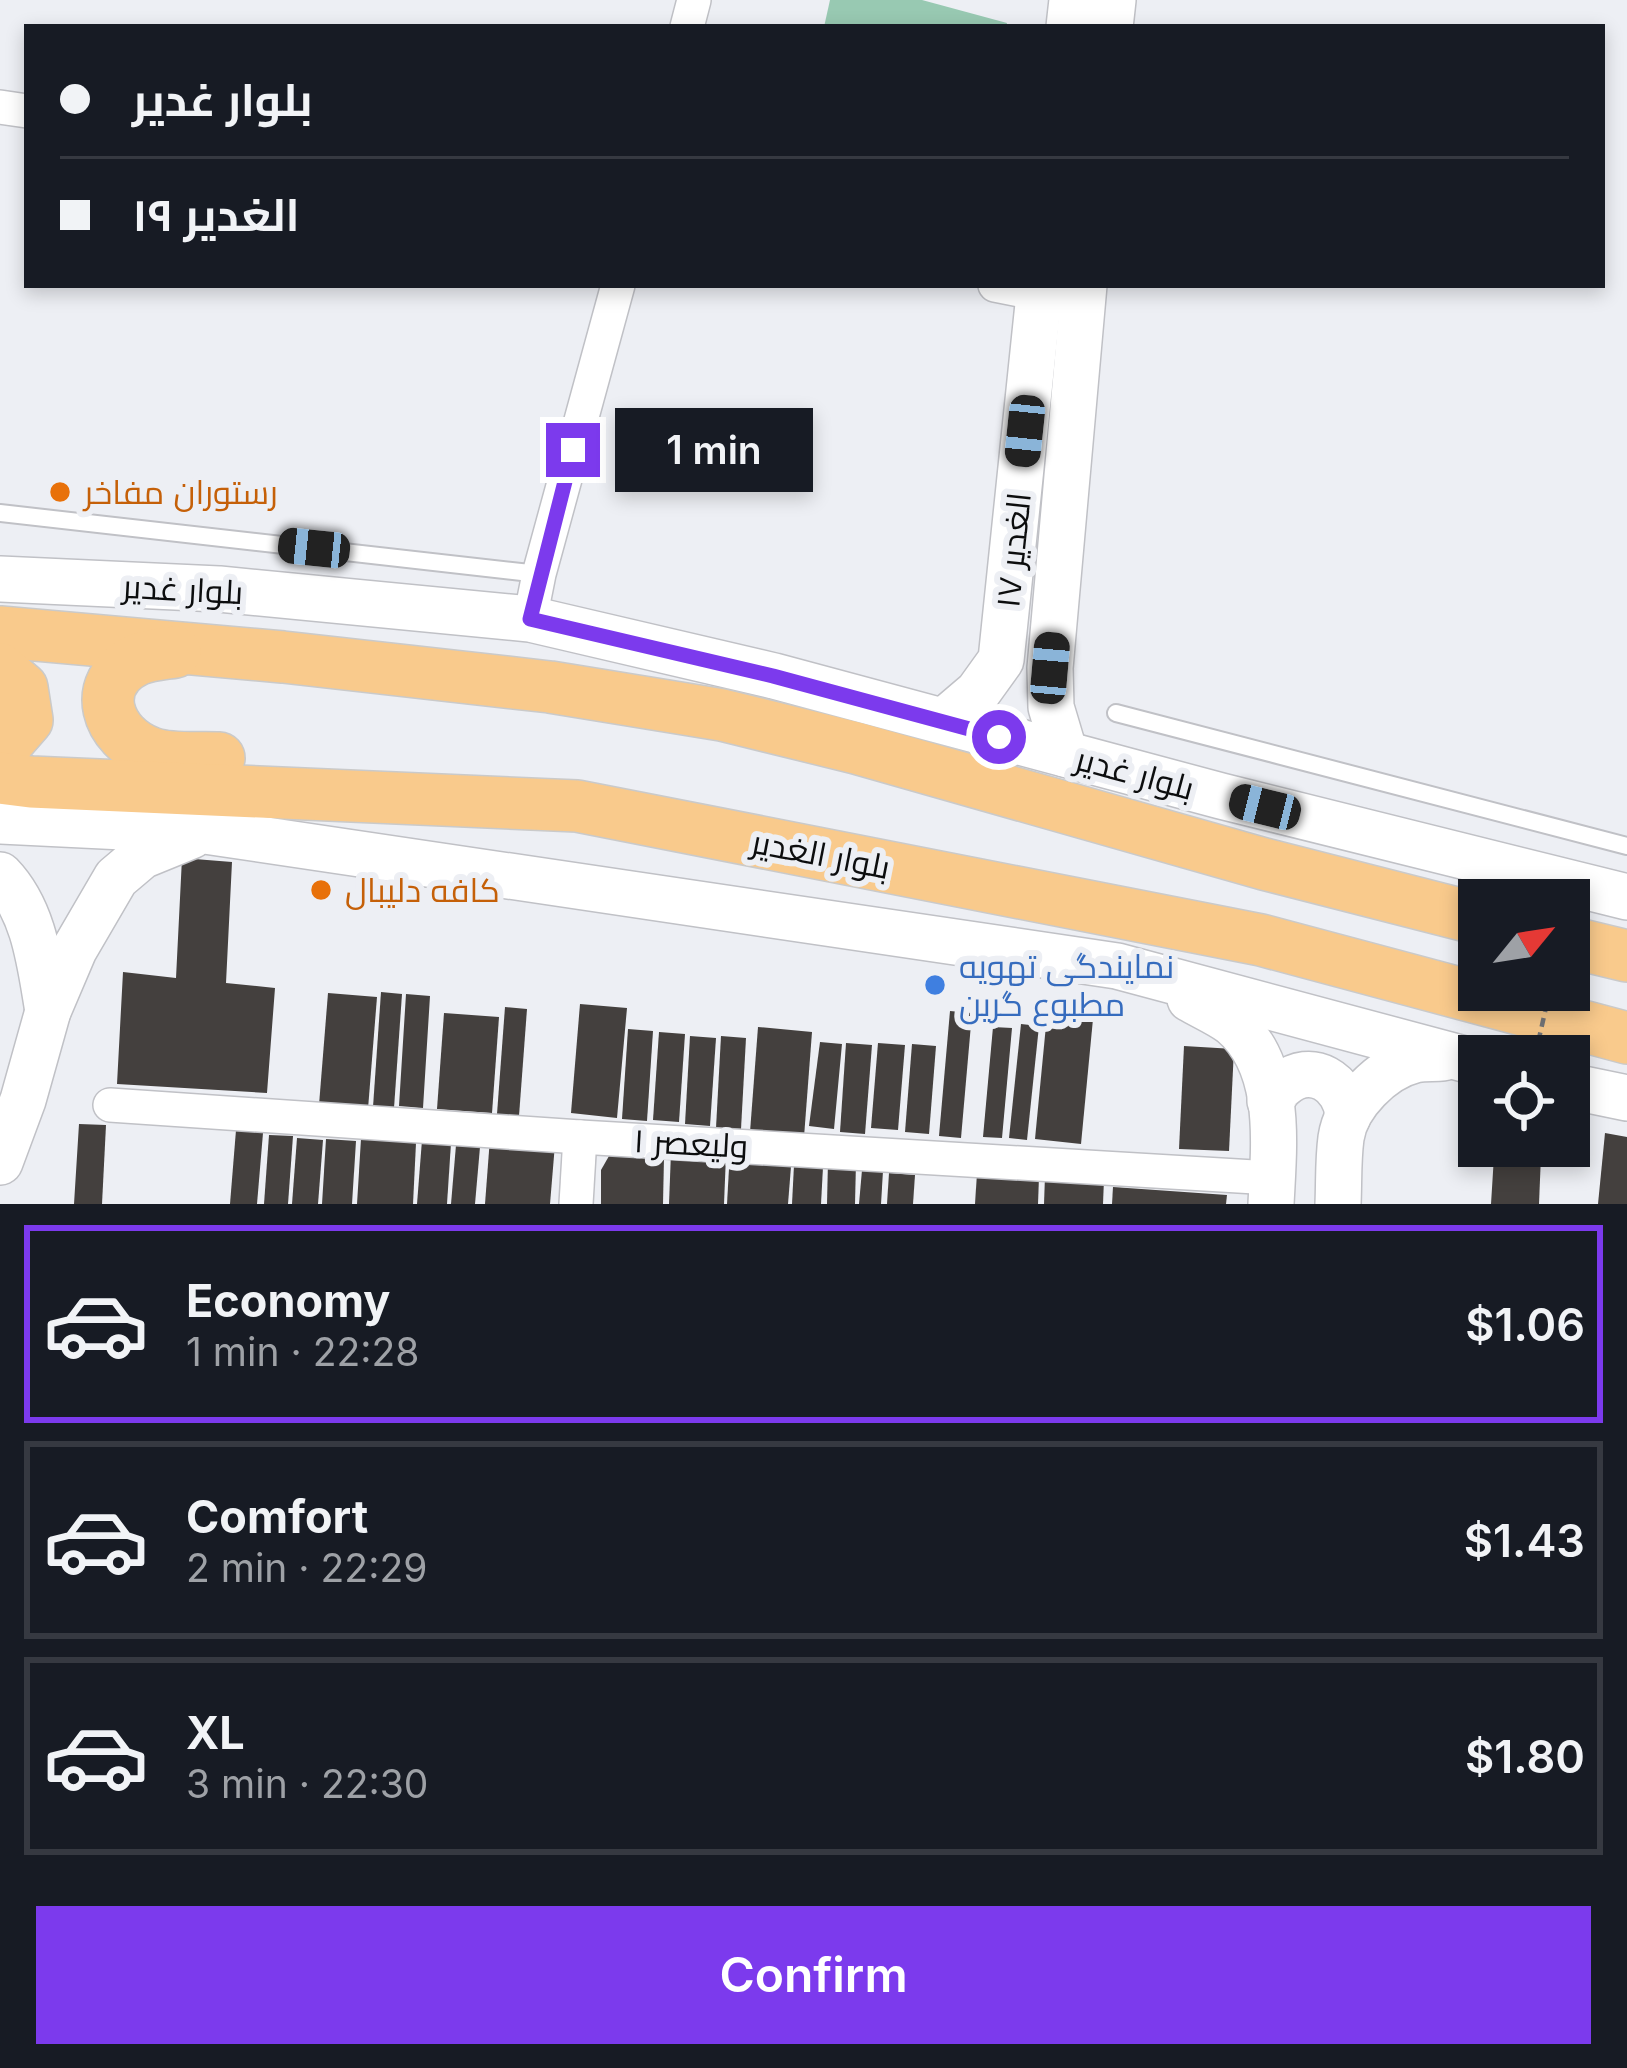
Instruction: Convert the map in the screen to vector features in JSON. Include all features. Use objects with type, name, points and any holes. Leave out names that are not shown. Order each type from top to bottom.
[{"type":"main road","name":"الغدیر ۱۷","points":[[1001,660],[1024,288]]},
{"type":"main road","name":"الغدیر ۱۷","points":[[1065,754],[1051,707],[1050,668],[1084,288]]},
{"type":"main road","name":"بلوار غدیر","points":[[0,579],[220,589],[530,619],[773,676],[1221,796],[1627,897]]},
{"type":"main road","points":[[0,632],[550,687],[722,716],[856,748],[1264,864],[1458,914]]},
{"type":"main road","points":[[193,648],[138,659],[116,674],[107,698],[111,721],[127,739],[153,754],[312,764],[577,806]]},
{"type":"main road","points":[[944,721],[978,692],[1001,660],[1021,684],[1039,682],[1050,668]]},
{"type":"main road","points":[[0,669],[22,688],[27,720],[0,751]]},
{"type":"main road","name":"بلوار الغدیر","points":[[0,778],[577,806],[1261,940],[1627,1038]]},
{"type":"main road","points":[[0,821],[205,831],[1117,965],[1458,1058]]},
{"type":"main road","points":[[0,1162],[48,1011],[74,950],[116,878],[142,856],[205,831]]},
{"type":"main road","points":[[0,875],[34,934],[48,1011]]},
{"type":"main road","points":[[1590,947],[1627,956]]},
{"type":"main road","points":[[1117,965],[1230,1022],[1251,1044],[1267,1079],[1274,1118],[1271,1191]]},
{"type":"main road","points":[[1338,1204],[1341,1135],[1360,1098],[1389,1071],[1415,1060],[1458,1060]]},
{"type":"main road","points":[[1270,1101],[1296,1076],[1316,1073],[1341,1093],[1348,1116]]},
{"type":"main road","points":[[1590,1090],[1627,1098]]},
{"type":"street","points":[[530,619],[617,288]]},
{"type":"street","name":"ولیعصر ۱","points":[[110,1105],[580,1136],[1271,1191]]},
{"type":"street","points":[[576,1204],[580,1136]]},
{"type":"lane","points":[[0,513],[539,574]]},
{"type":"lane","points":[[1116,713],[1627,846]]},
{"type":"green space","points":[[830,0],[922,0],[1007,23],[1007,24],[825,24]]},
{"type":"building","points":[[182,858],[232,862],[226,983],[275,988],[267,1093],[117,1084],[123,972],[176,978]]},
{"type":"building","points":[[381,992],[402,994],[394,1108],[373,1107]]},
{"type":"building","points":[[328,993],[377,997],[368,1109],[319,1105]]},
{"type":"building","points":[[406,994],[430,996],[423,1108],[399,1106]]},
{"type":"building","points":[[580,1004],[627,1008],[617,1118],[571,1113]]},
{"type":"building","points":[[505,1007],[527,1009],[519,1116],[497,1114]]},
{"type":"building","points":[[950,1011],[972,1013],[961,1138],[939,1136]]},
{"type":"building","points":[[444,1013],[499,1017],[492,1113],[437,1109]]},
{"type":"building","points":[[1047,1015],[1093,1019],[1081,1144],[1035,1139]]},
{"type":"building","points":[[1021,1024],[1039,1026],[1027,1140],[1009,1138]]},
{"type":"building","points":[[758,1027],[812,1032],[804,1137],[750,1132]]},
{"type":"building","points":[[993,1027],[1012,1028],[1002,1138],[983,1137]]},
{"type":"building","points":[[628,1029],[653,1031],[647,1121],[622,1119]]},
{"type":"building","points":[[659,1032],[685,1034],[679,1122],[653,1120]]},
{"type":"building","points":[[690,1036],[716,1038],[710,1126],[685,1124]]},
{"type":"building","points":[[721,1036],[746,1038],[741,1129],[716,1128]]},
{"type":"building","points":[[820,1042],[842,1044],[834,1129],[809,1126]]},
{"type":"building","points":[[846,1043],[872,1045],[865,1134],[840,1132]]},
{"type":"building","points":[[878,1043],[905,1045],[898,1130],[871,1128]]},
{"type":"building","points":[[912,1044],[936,1046],[929,1134],[905,1132]]},
{"type":"building","points":[[1184,1046],[1234,1049],[1229,1151],[1179,1149]]},
{"type":"building","points":[[79,1124],[106,1125],[102,1204],[74,1204]]},
{"type":"building","points":[[236,1130],[263,1133],[257,1204],[230,1204]]},
{"type":"building","points":[[1605,1133],[1627,1137],[1627,1204],[1598,1204]]},
{"type":"building","points":[[269,1135],[293,1136],[288,1204],[264,1204]]},
{"type":"building","points":[[297,1138],[323,1140],[318,1204],[292,1204]]},
{"type":"building","points":[[490,1138],[555,1144],[550,1204],[485,1204]]},
{"type":"building","points":[[326,1139],[356,1141],[352,1204],[322,1204]]},
{"type":"building","points":[[361,1139],[416,1143],[413,1204],[357,1204]]},
{"type":"building","points":[[422,1140],[451,1143],[447,1204],[417,1204]]},
{"type":"building","points":[[456,1145],[480,1147],[475,1204],[451,1204]]},
{"type":"building","points":[[730,1151],[792,1154],[788,1204],[727,1204]]},
{"type":"building","points":[[671,1152],[726,1155],[724,1204],[669,1204]]},
{"type":"building","points":[[609,1156],[664,1157],[663,1204],[601,1204],[601,1170]]},
{"type":"building","points":[[828,1161],[856,1162],[855,1204],[827,1204]]},
{"type":"building","points":[[794,1165],[823,1167],[821,1204],[792,1204]]},
{"type":"building","points":[[1493,1167],[1541,1167],[1539,1204],[1491,1204]]},
{"type":"building","points":[[862,1170],[883,1171],[881,1204],[859,1204]]},
{"type":"building","points":[[889,1173],[915,1175],[913,1204],[887,1204]]},
{"type":"building","points":[[977,1173],[1039,1177],[1038,1204],[975,1204]]},
{"type":"building","points":[[1045,1176],[1104,1179],[1103,1204],[1044,1204]]},
{"type":"building","points":[[1113,1187],[1227,1195],[1226,1204],[1112,1204]]},
{"type":"place","name":"رستوران مفاخر","points":[[60,492]]},
{"type":"place","name":"کافه دلیبال","points":[[321,890]]},
{"type":"place","name":"نمایندگی تهویه مطبوع گرین","points":[[935,985]]},
{"type":"route","points":[[573,450],[530,619],[773,676],[999,737]]}]
